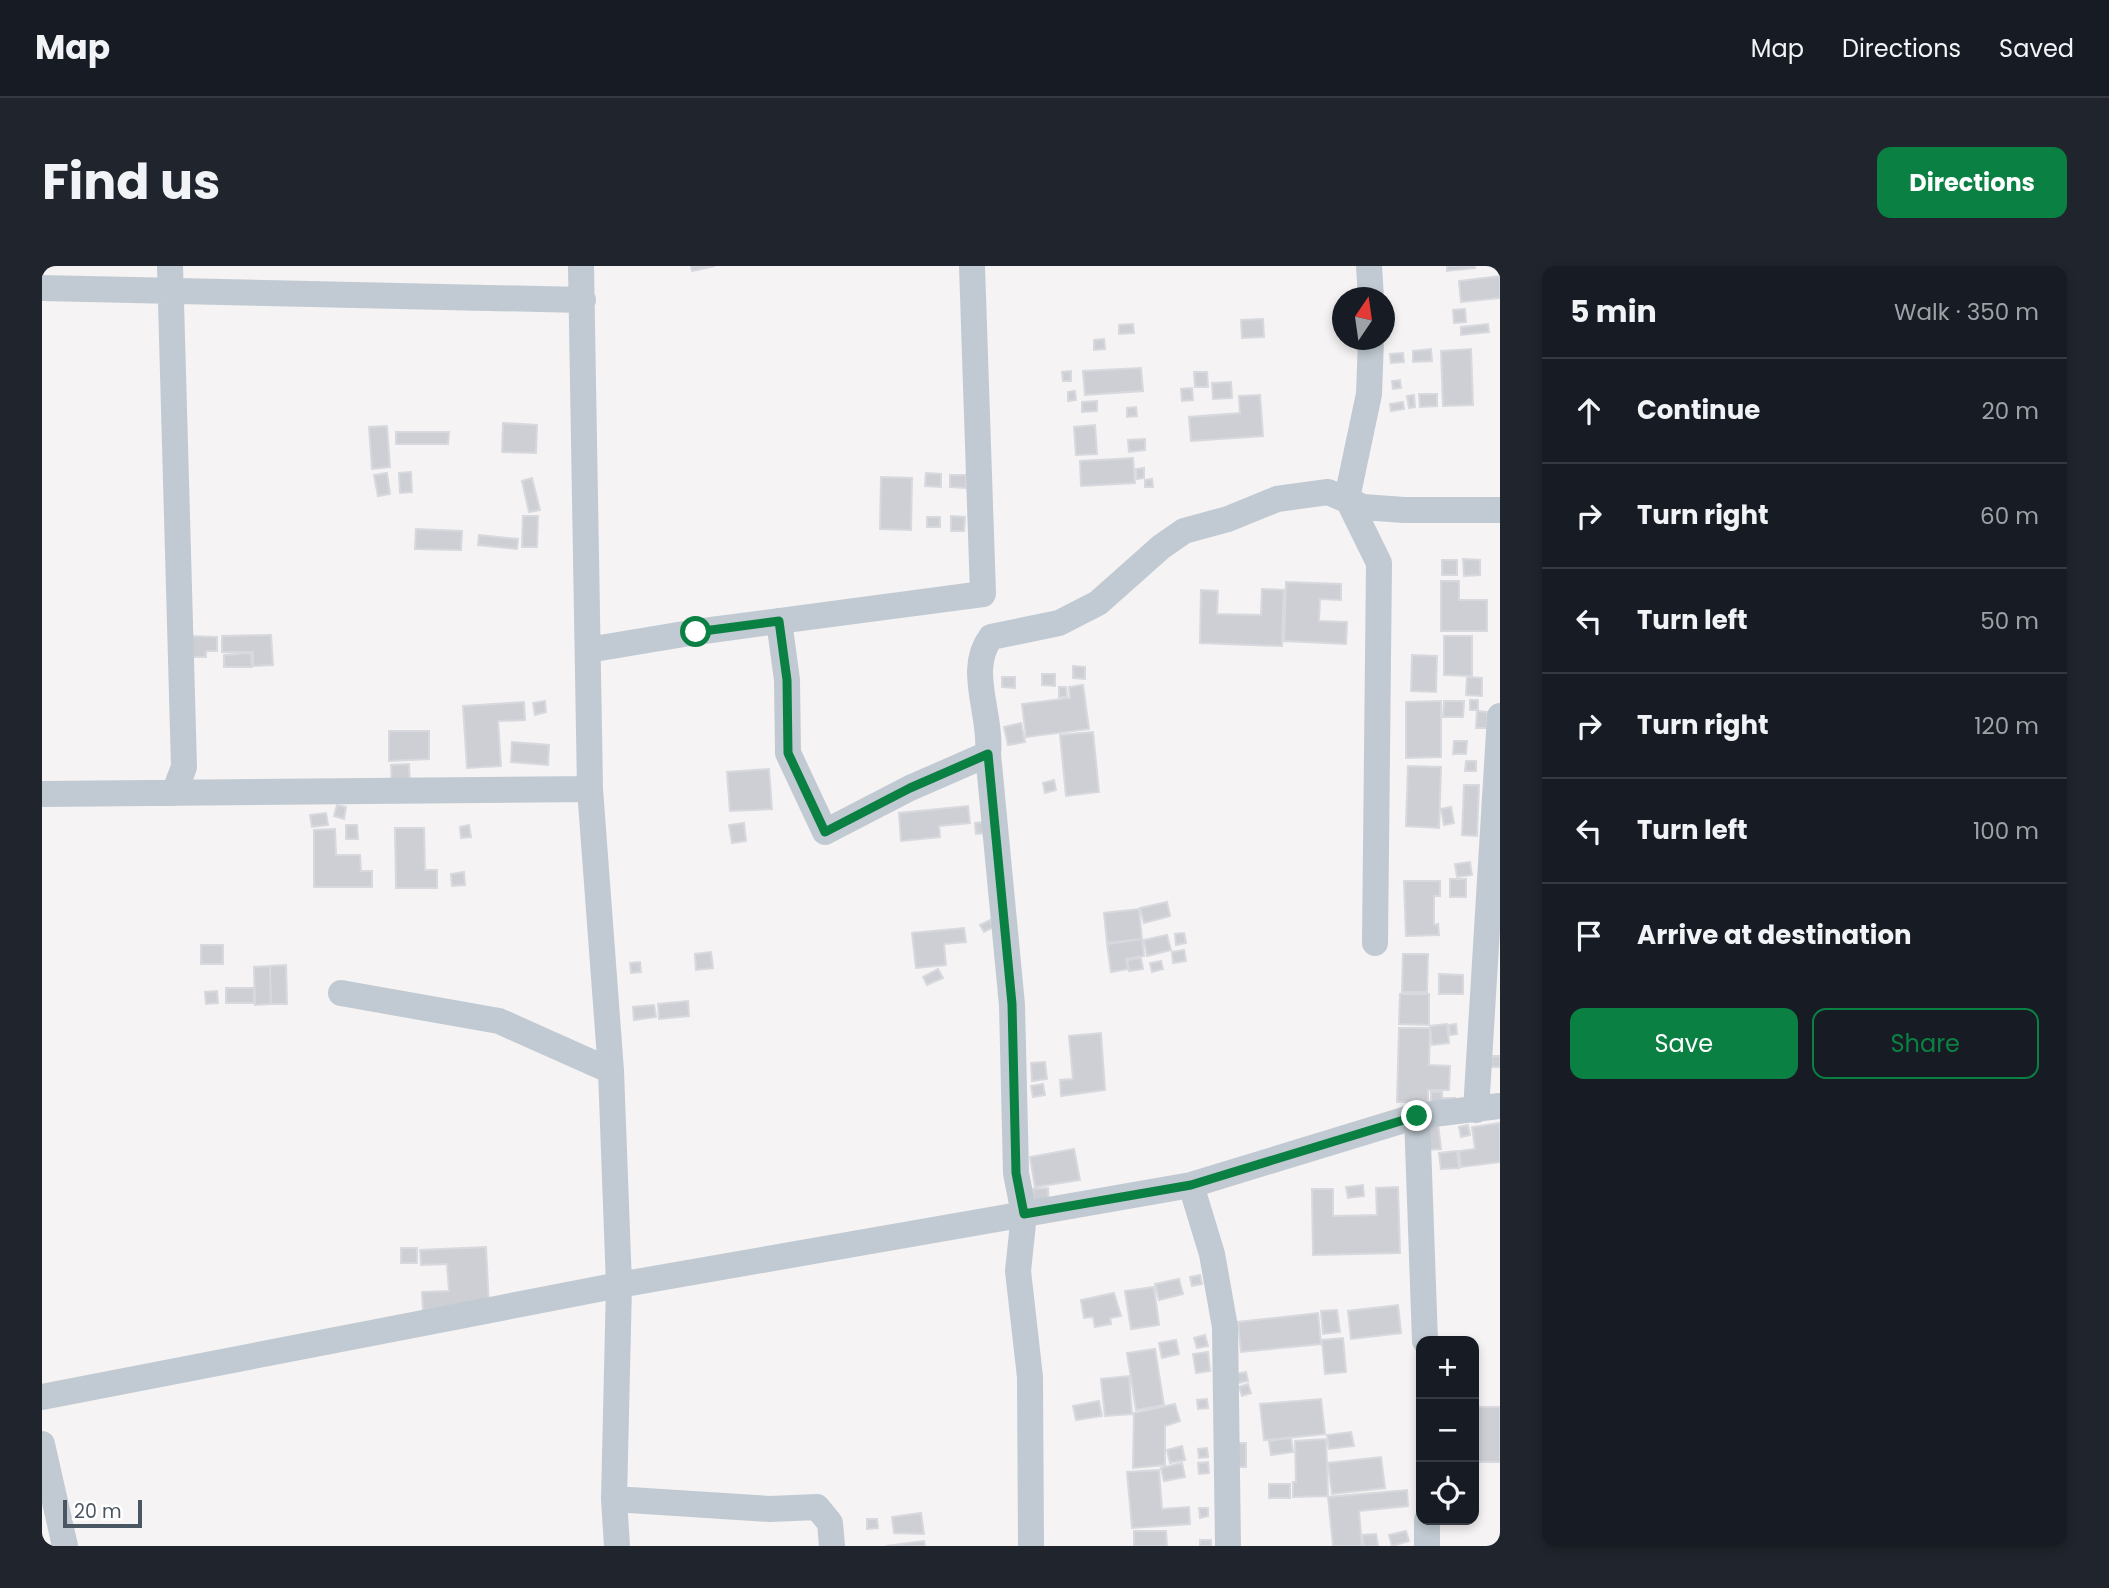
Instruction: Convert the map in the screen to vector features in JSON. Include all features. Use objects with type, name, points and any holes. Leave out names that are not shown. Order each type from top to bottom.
[{"type":"street","points":[[581,266],[590,789],[611,1071],[619,1285],[614,1499],[617,1546]]},
{"type":"street","points":[[588,650],[983,594],[972,266]]},
{"type":"street","points":[[1369,266],[1370,287]]},
{"type":"street","points":[[42,288],[170,278],[583,300]]},
{"type":"street","points":[[170,278],[184,767],[174,793]]},
{"type":"street","points":[[1371,350],[1370,394],[1347,498],[1379,563],[1375,943]]},
{"type":"street","points":[[1031,1546],[1030,1377],[1017,1270],[1024,1214],[1016,1173],[1012,1004],[988,754],[991,731],[978,665],[982,650],[992,637],[1059,623],[1098,603],[1161,547],[1184,531],[1297,495],[1328,492],[1363,507],[1404,510],[1500,510]]},
{"type":"street","points":[[779,621],[787,680],[788,753],[825,832],[910,788],[988,754]]},
{"type":"street","points":[[42,1397],[619,1285],[1191,1185],[1417,1116],[1488,1108],[1500,716]]},
{"type":"street","points":[[42,794],[590,789]]},
{"type":"street","points":[[341,993],[499,1021],[611,1071]]},
{"type":"street","points":[[1417,1116],[1425,1336]]},
{"type":"street","points":[[1191,1185],[1212,1254],[1225,1327],[1228,1546]]},
{"type":"street","points":[[42,1444],[65,1546]]},
{"type":"street","points":[[614,1499],[770,1509],[817,1507],[830,1523],[832,1546]]},
{"type":"street","points":[[1427,1525],[1427,1546]]},
{"type":"building","points":[[691,266],[715,266],[692,271]]},
{"type":"building","points":[[1447,266],[1474,266],[1475,268],[1447,271]]},
{"type":"building","points":[[1500,276],[1500,298],[1461,302],[1459,281]]},
{"type":"building","points":[[1465,309],[1466,322],[1454,323],[1453,310]]},
{"type":"building","points":[[1263,319],[1264,337],[1242,338],[1241,320]]},
{"type":"building","points":[[1133,324],[1134,333],[1119,334],[1119,325]]},
{"type":"building","points":[[1488,324],[1489,332],[1461,335],[1461,327]]},
{"type":"building","points":[[1104,339],[1105,349],[1094,350],[1094,340]]},
{"type":"building","points":[[1431,349],[1432,361],[1413,362],[1413,351]]},
{"type":"building","points":[[1471,349],[1473,405],[1443,406],[1441,351]]},
{"type":"building","points":[[1403,353],[1404,362],[1391,363],[1390,354]]},
{"type":"building","points":[[1141,368],[1143,391],[1085,395],[1083,371]]},
{"type":"building","points":[[1071,371],[1071,381],[1063,381],[1062,372]]},
{"type":"building","points":[[1194,372],[1207,372],[1208,387],[1195,387]]},
{"type":"building","points":[[1400,380],[1401,388],[1393,389],[1392,381]]},
{"type":"building","points":[[1231,382],[1232,398],[1213,399],[1212,383]]},
{"type":"building","points":[[1192,388],[1193,400],[1182,401],[1181,389]]},
{"type":"building","points":[[1075,391],[1076,400],[1068,401],[1068,392]]},
{"type":"building","points":[[1419,394],[1437,394],[1437,406],[1420,407]]},
{"type":"building","points":[[1260,395],[1263,436],[1191,441],[1189,417],[1240,413],[1239,396]]},
{"type":"building","points":[[1414,395],[1415,407],[1409,408],[1407,396]]},
{"type":"building","points":[[1097,401],[1097,411],[1082,412],[1082,402]]},
{"type":"building","points":[[1403,402],[1404,409],[1391,411],[1390,404]]},
{"type":"building","points":[[1136,407],[1137,416],[1127,417],[1127,408]]},
{"type":"building","points":[[503,423],[537,425],[536,453],[502,452]]},
{"type":"building","points":[[1095,425],[1097,454],[1076,455],[1074,427]]},
{"type":"building","points":[[387,426],[390,467],[372,469],[369,427]]},
{"type":"building","points":[[396,432],[449,432],[448,444],[396,444]]},
{"type":"building","points":[[1145,439],[1145,450],[1129,452],[1128,440]]},
{"type":"building","points":[[1133,458],[1135,483],[1081,486],[1080,461]]},
{"type":"building","points":[[1144,468],[1144,478],[1137,479],[1136,469]]},
{"type":"building","points":[[411,472],[412,492],[400,493],[399,473]]},
{"type":"building","points":[[387,473],[390,494],[378,496],[374,475]]},
{"type":"building","points":[[926,473],[941,474],[941,487],[925,486]]},
{"type":"building","points":[[950,475],[966,475],[966,488],[950,487]]},
{"type":"building","points":[[881,477],[912,478],[911,530],[880,529]]},
{"type":"building","points":[[532,478],[540,510],[529,512],[522,481]]},
{"type":"building","points":[[1152,479],[1153,487],[1145,487],[1145,480]]},
{"type":"building","points":[[523,516],[538,516],[537,547],[522,547]]},
{"type":"building","points":[[951,516],[965,517],[964,531],[951,531]]},
{"type":"building","points":[[927,517],[940,517],[940,527],[927,527]]},
{"type":"building","points":[[416,529],[462,531],[461,550],[415,549]]},
{"type":"building","points":[[479,535],[518,539],[517,549],[478,545]]},
{"type":"building","points":[[1463,559],[1480,560],[1480,575],[1464,576]]},
{"type":"building","points":[[1442,560],[1457,560],[1457,575],[1442,575]]},
{"type":"building","points":[[1441,581],[1459,581],[1459,600],[1487,600],[1487,631],[1441,631]]},
{"type":"building","points":[[1286,582],[1341,584],[1341,600],[1320,599],[1319,621],[1347,622],[1346,644],[1284,641]]},
{"type":"building","points":[[1262,589],[1284,590],[1282,646],[1200,643],[1201,590],[1218,591],[1217,614],[1261,615]]},
{"type":"building","points":[[271,635],[273,665],[253,666],[253,652],[222,652],[222,636]]},
{"type":"building","points":[[188,636],[217,637],[217,651],[206,651],[206,657],[187,657]]},
{"type":"building","points":[[1444,636],[1472,636],[1472,676],[1444,675]]},
{"type":"building","points":[[251,653],[252,667],[224,667],[224,655]]},
{"type":"building","points":[[1412,655],[1437,656],[1436,692],[1411,691]]},
{"type":"building","points":[[1073,666],[1085,667],[1085,679],[1073,678]]},
{"type":"building","points":[[1042,674],[1055,674],[1055,686],[1042,685]]},
{"type":"building","points":[[1002,677],[1015,677],[1015,688],[1002,687]]},
{"type":"building","points":[[1467,677],[1482,678],[1482,696],[1466,695]]},
{"type":"building","points":[[1083,685],[1089,729],[1026,737],[1022,704],[1070,698],[1069,687]]},
{"type":"building","points":[[1059,687],[1066,687],[1067,697],[1059,697]]},
{"type":"building","points":[[1470,700],[1478,700],[1478,710],[1470,710]]},
{"type":"building","points":[[545,701],[546,712],[535,715],[533,703]]},
{"type":"building","points":[[1441,701],[1441,757],[1406,758],[1406,702]]},
{"type":"building","points":[[1444,701],[1464,701],[1463,717],[1443,717]]},
{"type":"building","points":[[524,702],[525,720],[498,721],[501,766],[467,768],[463,706]]},
{"type":"building","points":[[1477,711],[1487,712],[1487,728],[1476,728]]},
{"type":"building","points":[[1021,723],[1025,742],[1008,745],[1004,727]]},
{"type":"building","points":[[389,731],[429,731],[429,759],[389,761]]},
{"type":"building","points":[[1093,732],[1099,792],[1066,796],[1060,735]]},
{"type":"building","points":[[1454,741],[1467,741],[1466,754],[1453,754]]},
{"type":"building","points":[[512,742],[549,745],[548,765],[511,762]]},
{"type":"building","points":[[1466,761],[1476,761],[1476,771],[1465,771]]},
{"type":"building","points":[[409,764],[410,787],[392,788],[391,765]]},
{"type":"building","points":[[1408,766],[1441,767],[1439,828],[1406,826]]},
{"type":"building","points":[[769,769],[772,809],[730,811],[727,772]]},
{"type":"building","points":[[1054,780],[1056,790],[1045,793],[1043,783]]},
{"type":"building","points":[[1464,785],[1479,785],[1477,836],[1462,835]]},
{"type":"building","points":[[337,805],[346,807],[344,819],[334,816]]},
{"type":"building","points":[[968,806],[970,823],[939,826],[940,837],[901,841],[899,813]]},
{"type":"building","points":[[1451,807],[1454,823],[1444,825],[1441,809]]},
{"type":"building","points":[[326,813],[328,825],[312,827],[310,815]]},
{"type":"building","points":[[984,822],[986,833],[976,834],[975,823]]},
{"type":"building","points":[[744,823],[746,841],[732,843],[729,825]]},
{"type":"building","points":[[346,825],[357,825],[358,839],[346,839]]},
{"type":"building","points":[[469,825],[471,837],[461,838],[460,827]]},
{"type":"building","points":[[395,828],[424,828],[425,870],[437,870],[437,888],[396,888]]},
{"type":"building","points":[[335,829],[336,855],[360,855],[361,871],[372,871],[372,887],[314,887],[314,830]]},
{"type":"building","points":[[1470,862],[1472,875],[1457,877],[1455,864]]},
{"type":"building","points":[[464,872],[465,885],[452,886],[451,874]]},
{"type":"building","points":[[1450,879],[1466,879],[1466,897],[1450,897]]},
{"type":"building","points":[[1404,881],[1440,881],[1440,896],[1434,896],[1434,925],[1438,924],[1439,935],[1406,936]]},
{"type":"building","points":[[1167,902],[1170,916],[1144,923],[1140,908]]},
{"type":"building","points":[[1139,909],[1142,939],[1107,943],[1104,913]]},
{"type":"building","points":[[990,920],[993,927],[984,932],[980,925]]},
{"type":"building","points":[[964,928],[966,942],[944,944],[946,965],[916,968],[912,933]]},
{"type":"building","points":[[1184,933],[1186,943],[1176,945],[1175,934]]},
{"type":"building","points":[[1167,935],[1171,950],[1147,956],[1144,940]]},
{"type":"building","points":[[1142,939],[1144,956],[1126,959],[1128,969],[1111,972],[1107,944]]},
{"type":"building","points":[[201,945],[223,945],[223,964],[201,964]]},
{"type":"building","points":[[1184,950],[1186,961],[1173,963],[1172,952]]},
{"type":"building","points":[[711,952],[713,968],[696,970],[695,954]]},
{"type":"building","points":[[1403,954],[1428,954],[1427,992],[1402,992]]},
{"type":"building","points":[[1141,958],[1143,969],[1129,971],[1127,960]]},
{"type":"building","points":[[1161,961],[1163,969],[1152,972],[1150,963]]},
{"type":"building","points":[[640,962],[641,972],[631,973],[630,963]]},
{"type":"building","points":[[286,965],[287,1004],[271,1004],[270,966]]},
{"type":"building","points":[[270,966],[271,1004],[255,1005],[254,967]]},
{"type":"building","points":[[938,969],[943,978],[927,985],[923,977]]},
{"type":"building","points":[[1439,974],[1463,975],[1463,994],[1439,994]]},
{"type":"building","points":[[226,988],[254,988],[254,1003],[226,1003]]},
{"type":"building","points":[[217,991],[218,1003],[206,1004],[205,992]]},
{"type":"building","points":[[1400,994],[1429,994],[1429,1025],[1399,1024]]},
{"type":"building","points":[[688,1001],[689,1016],[659,1019],[658,1004]]},
{"type":"building","points":[[654,1005],[656,1017],[634,1020],[633,1007]]},
{"type":"building","points":[[1447,1024],[1449,1043],[1432,1045],[1430,1026]]},
{"type":"building","points":[[1456,1024],[1457,1034],[1450,1035],[1449,1025]]},
{"type":"building","points":[[1399,1028],[1430,1028],[1429,1065],[1450,1066],[1449,1090],[1428,1090],[1428,1102],[1397,1102]]},
{"type":"building","points":[[1101,1033],[1105,1090],[1061,1096],[1060,1080],[1073,1079],[1069,1036]]},
{"type":"building","points":[[1492,1056],[1500,1056],[1500,1067],[1491,1067]]},
{"type":"building","points":[[1045,1062],[1047,1079],[1032,1081],[1031,1063]]},
{"type":"building","points":[[1043,1084],[1045,1095],[1033,1097],[1031,1086]]},
{"type":"building","points":[[1431,1092],[1442,1092],[1442,1098],[1455,1098],[1455,1106],[1431,1106]]},
{"type":"building","points":[[1500,1123],[1500,1162],[1461,1167],[1459,1151],[1475,1149],[1472,1127]]},
{"type":"building","points":[[1438,1124],[1441,1149],[1425,1150],[1422,1125]]},
{"type":"building","points":[[1468,1125],[1470,1135],[1461,1137],[1459,1127]]},
{"type":"building","points":[[1074,1149],[1080,1180],[1035,1187],[1030,1157]]},
{"type":"building","points":[[1457,1151],[1459,1168],[1441,1169],[1439,1153]]},
{"type":"building","points":[[1363,1185],[1364,1196],[1348,1198],[1346,1187]]},
{"type":"building","points":[[1398,1187],[1400,1253],[1313,1255],[1312,1189],[1333,1189],[1333,1216],[1377,1215],[1376,1188]]},
{"type":"building","points":[[1048,1188],[1049,1209],[1035,1210],[1033,1189]]},
{"type":"building","points":[[486,1247],[489,1307],[423,1310],[422,1292],[449,1291],[447,1264],[421,1265],[420,1250]]},
{"type":"building","points":[[401,1248],[417,1248],[417,1263],[401,1263]]},
{"type":"building","points":[[1200,1275],[1202,1284],[1192,1286],[1190,1277]]},
{"type":"building","points":[[1179,1279],[1183,1294],[1159,1300],[1155,1284]]},
{"type":"building","points":[[1154,1287],[1159,1325],[1131,1329],[1125,1291]]},
{"type":"building","points":[[1114,1293],[1121,1316],[1110,1318],[1111,1324],[1095,1327],[1093,1317],[1084,1318],[1081,1300]]},
{"type":"building","points":[[1398,1305],[1401,1333],[1351,1339],[1348,1311]]},
{"type":"building","points":[[1337,1310],[1340,1332],[1323,1334],[1321,1311]]},
{"type":"building","points":[[1318,1313],[1321,1344],[1241,1352],[1238,1322]]},
{"type":"building","points":[[1205,1335],[1208,1346],[1197,1348],[1194,1338]]},
{"type":"building","points":[[1343,1338],[1346,1372],[1325,1374],[1322,1340]]},
{"type":"building","points":[[1176,1340],[1179,1354],[1162,1358],[1159,1343]]},
{"type":"building","points":[[1155,1349],[1164,1405],[1136,1410],[1127,1353]]},
{"type":"building","points":[[1208,1352],[1210,1371],[1196,1373],[1193,1354]]},
{"type":"building","points":[[1246,1372],[1248,1381],[1238,1383],[1236,1374]]},
{"type":"building","points":[[1129,1376],[1132,1414],[1105,1416],[1101,1379]]},
{"type":"building","points":[[1248,1384],[1251,1393],[1242,1396],[1239,1387]]},
{"type":"building","points":[[1207,1399],[1208,1408],[1198,1409],[1197,1400]]},
{"type":"building","points":[[1321,1399],[1325,1434],[1264,1440],[1260,1404]]},
{"type":"building","points":[[1099,1401],[1102,1416],[1076,1420],[1073,1406]]},
{"type":"building","points":[[1175,1404],[1180,1421],[1165,1426],[1165,1465],[1133,1468],[1134,1413]]},
{"type":"building","points":[[1479,1407],[1500,1407],[1500,1462],[1479,1462]]},
{"type":"building","points":[[1351,1432],[1354,1446],[1329,1449],[1327,1435]]},
{"type":"building","points":[[1291,1438],[1293,1452],[1271,1455],[1269,1441]]},
{"type":"building","points":[[1326,1439],[1328,1496],[1293,1497],[1293,1482],[1296,1482],[1295,1441]]},
{"type":"building","points":[[1235,1443],[1246,1443],[1246,1467],[1235,1467]]},
{"type":"building","points":[[1182,1446],[1185,1460],[1170,1463],[1167,1450]]},
{"type":"building","points":[[1207,1448],[1208,1457],[1199,1458],[1198,1449]]},
{"type":"building","points":[[1381,1457],[1385,1488],[1332,1494],[1328,1463]]},
{"type":"building","points":[[1208,1462],[1209,1473],[1199,1474],[1198,1463]]},
{"type":"building","points":[[1182,1463],[1185,1477],[1164,1481],[1161,1468]]},
{"type":"building","points":[[1159,1470],[1162,1509],[1189,1507],[1190,1524],[1132,1528],[1127,1472]]},
{"type":"building","points":[[1269,1484],[1290,1484],[1290,1498],[1269,1498]]},
{"type":"building","points":[[1407,1490],[1408,1506],[1359,1511],[1362,1546],[1333,1546],[1328,1497]]},
{"type":"building","points":[[1199,1508],[1208,1508],[1208,1516],[1200,1518]]},
{"type":"building","points":[[921,1513],[924,1534],[894,1533],[892,1517]]},
{"type":"building","points":[[867,1519],[877,1519],[878,1528],[867,1529]]},
{"type":"building","points":[[1134,1531],[1166,1531],[1167,1546],[1134,1546]]},
{"type":"building","points":[[1406,1531],[1409,1541],[1392,1546],[1389,1535]]},
{"type":"building","points":[[1376,1534],[1378,1546],[1364,1546],[1362,1535]]},
{"type":"building","points":[[1200,1540],[1211,1540],[1211,1546],[1200,1546]]},
{"type":"building","points":[[924,1541],[925,1546],[886,1546]]},
{"type":"route","points":[[696,632],[779,621],[787,680],[788,753],[825,832],[910,788],[988,754],[1012,1004],[1016,1173],[1024,1214],[1191,1185],[1417,1116]]}]
